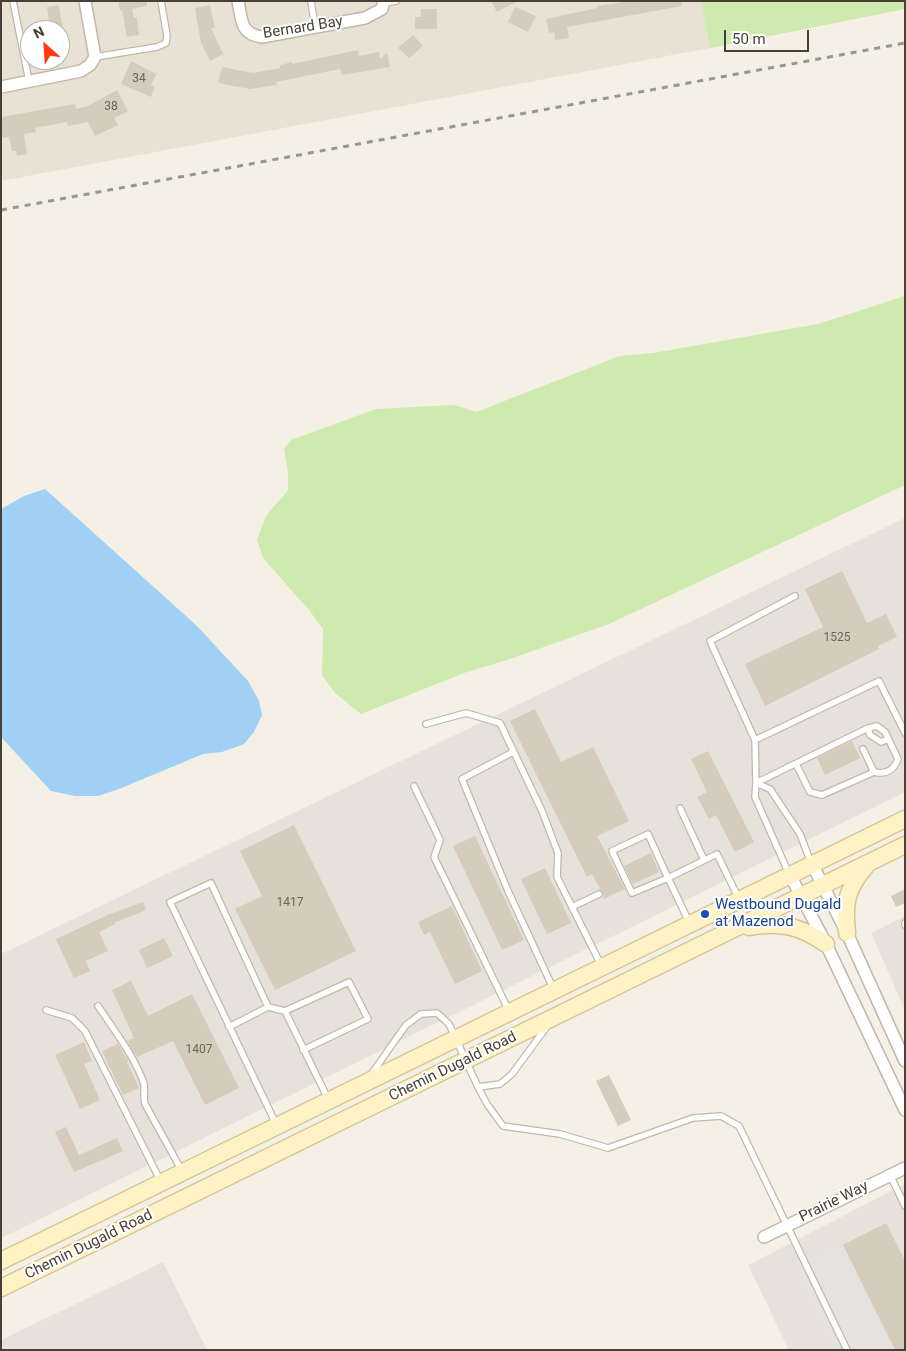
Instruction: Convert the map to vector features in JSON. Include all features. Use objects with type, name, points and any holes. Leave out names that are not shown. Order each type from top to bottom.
[{"type":"main road","name":"Chemin Dugald Road","points":[[1,1262],[905,819]]},
{"type":"main road","name":"Chemin Dugald Road","points":[[1,1288],[466,1062],[905,845]]},
{"type":"main road","points":[[847,933],[845,910],[848,894],[854,880],[869,863]]},
{"type":"main road","points":[[729,931],[764,924],[791,926],[810,932],[826,944]]},
{"type":"street","points":[[1,87],[82,71],[90,65],[95,57],[85,1]]},
{"type":"street","name":"Bernard Bay","points":[[238,1],[242,24],[246,31],[254,36],[262,37],[366,18],[382,9],[388,2]]},
{"type":"street","points":[[812,864],[847,933],[905,1061]]},
{"type":"street","points":[[790,875],[826,944],[905,1110]]},
{"type":"street","name":"Prairie Way","points":[[764,1237],[905,1168]]},
{"type":"lane","points":[[13,1],[29,81]]},
{"type":"lane","points":[[95,57],[157,47],[166,43],[168,36],[161,1]]},
{"type":"lane","points":[[310,1],[315,27]]},
{"type":"lane","points":[[790,875],[755,796],[755,740],[710,641],[795,596]]},
{"type":"lane","points":[[755,740],[879,681],[905,733]]},
{"type":"lane","points":[[426,724],[466,713],[500,723],[542,811],[558,852],[557,877],[602,967]]},
{"type":"lane","points":[[756,783],[868,728],[877,726],[885,732],[898,759],[895,766],[889,772],[874,772],[822,796],[810,792],[796,764]]},
{"type":"lane","points":[[868,728],[870,736],[881,742],[888,739]]},
{"type":"lane","points":[[863,749],[874,772]]},
{"type":"lane","points":[[514,752],[462,779],[508,891],[554,990]]},
{"type":"lane","points":[[756,783],[770,789],[800,834],[812,864]]},
{"type":"lane","points":[[414,786],[440,840],[434,857],[510,1012]]},
{"type":"lane","points":[[680,808],[704,860]]},
{"type":"lane","points":[[690,924],[668,878],[648,834],[612,851],[632,893],[668,878],[717,854],[740,900]]},
{"type":"lane","points":[[268,1007],[211,883],[170,902],[228,1027],[277,1126]]},
{"type":"lane","points":[[572,907],[599,894]]},
{"type":"lane","points":[[228,1027],[268,1007],[285,1011],[349,982],[368,1019],[303,1050]]},
{"type":"lane","points":[[98,1006],[123,1043],[145,1086],[143,1095],[145,1104],[183,1172]]},
{"type":"lane","points":[[46,1010],[72,1018],[85,1031],[161,1183]]},
{"type":"lane","points":[[285,1011],[328,1101]]},
{"type":"lane","points":[[364,1084],[406,1026],[421,1014],[436,1013],[449,1024],[478,1087],[487,1104],[503,1126],[560,1134],[608,1148],[692,1118],[721,1116],[739,1126],[847,1350]]},
{"type":"lane","points":[[478,1087],[500,1084],[512,1074],[554,1018]]},
{"type":"lane","points":[[890,1175],[905,1206]]},
{"type":"shaded area","points":[[1,1],[701,1],[710,48],[1,181]]},
{"type":"shaded area","points":[[905,518],[905,792],[1,1238],[1,954]]},
{"type":"shaded area","points":[[905,916],[905,1010],[871,933]]},
{"type":"shaded area","points":[[905,1184],[905,1350],[789,1350],[748,1265]]},
{"type":"shaded area","points":[[843,1245],[895,1350],[836,1350],[796,1268]]},
{"type":"shaded area","points":[[163,1262],[207,1350],[1,1350],[1,1340]]},
{"type":"green space","points":[[701,1],[905,1],[905,9],[710,48]]},
{"type":"green space","points":[[905,296],[905,485],[609,624],[464,673],[361,714],[335,693],[322,675],[323,629],[309,610],[263,558],[257,540],[266,516],[288,490],[288,473],[284,449],[291,440],[376,409],[454,405],[476,412],[620,356],[653,353],[818,324]]},
{"type":"water","points":[[45,489],[197,626],[248,681],[259,701],[262,715],[254,732],[244,744],[222,752],[203,754],[98,796],[75,796],[51,791],[1,737],[1,509],[24,496]]},
{"type":"building","points":[[118,1],[147,1],[147,6],[132,9],[134,18],[137,17],[139,35],[127,37],[122,10],[120,11]]},
{"type":"building","points":[[491,1],[518,1],[497,12]]},
{"type":"building","points":[[631,1],[682,1],[682,6],[567,27],[569,38],[555,40],[554,32],[549,33],[546,19],[597,8],[597,6]]},
{"type":"building","points":[[59,5],[61,20],[49,20],[47,7]]},
{"type":"building","points":[[210,5],[215,28],[211,28],[223,54],[210,61],[201,43],[195,8]]},
{"type":"building","points":[[515,7],[536,16],[528,32],[508,22]]},
{"type":"building","points":[[421,9],[437,9],[437,29],[415,29],[415,17],[421,17]]},
{"type":"building","points":[[413,35],[423,46],[409,58],[398,48]]},
{"type":"building","points":[[358,50],[359,56],[379,52],[380,59],[387,53],[390,67],[342,75],[340,69],[276,82],[277,85],[250,89],[218,83],[222,67],[253,73],[280,68],[280,65],[292,62],[292,64]]},
{"type":"building","points":[[131,61],[156,74],[151,85],[155,87],[151,97],[121,84]]},
{"type":"building","points":[[117,90],[128,111],[114,118],[118,125],[95,136],[88,122],[68,126],[67,122],[35,128],[36,132],[24,134],[27,154],[17,156],[16,151],[12,151],[9,137],[1,138],[1,117],[75,104],[76,109],[88,106]]},
{"type":"building","points":[[842,571],[867,623],[886,614],[897,637],[878,646],[879,649],[765,706],[745,664],[823,627],[805,589]]},
{"type":"building","points":[[535,709],[561,762],[593,747],[629,821],[597,836],[625,889],[604,899],[603,892],[592,874],[587,877],[510,721]]},
{"type":"building","points":[[852,741],[860,758],[825,775],[817,758]]},
{"type":"building","points":[[708,751],[754,842],[735,852],[716,815],[709,819],[697,797],[707,792],[691,759]]},
{"type":"building","points":[[294,825],[356,951],[275,990],[235,909],[262,896],[240,851]]},
{"type":"building","points":[[475,836],[524,940],[502,950],[453,846]]},
{"type":"building","points":[[651,853],[659,872],[633,884],[624,866]]},
{"type":"building","points":[[545,868],[571,923],[547,934],[521,879]]},
{"type":"building","points":[[905,889],[905,903],[896,907],[891,896]]},
{"type":"building","points":[[143,902],[146,910],[114,923],[99,932],[108,951],[86,961],[90,971],[74,978],[56,939],[110,914]]},
{"type":"building","points":[[452,906],[482,971],[455,984],[430,932],[424,935],[418,922]]},
{"type":"building","points":[[164,938],[173,956],[147,968],[139,950]]},
{"type":"building","points":[[131,981],[148,1016],[192,994],[239,1088],[205,1105],[173,1041],[137,1057],[127,1041],[134,1038],[112,990]]},
{"type":"building","points":[[84,1042],[92,1061],[84,1064],[100,1100],[80,1109],[55,1055]]},
{"type":"building","points":[[118,1044],[129,1062],[127,1062],[139,1088],[123,1095],[102,1051]]},
{"type":"building","points":[[609,1075],[631,1120],[618,1126],[596,1081]]},
{"type":"building","points":[[66,1127],[79,1155],[117,1138],[123,1151],[74,1172],[55,1132]]},
{"type":"building","points":[[886,1223],[905,1261],[905,1350],[895,1350],[843,1245]]},
{"type":"railway","points":[[1,210],[905,43]]},
{"type":"place","name":"Westbound Dugald at Mazenod","points":[[705,914]]}]
